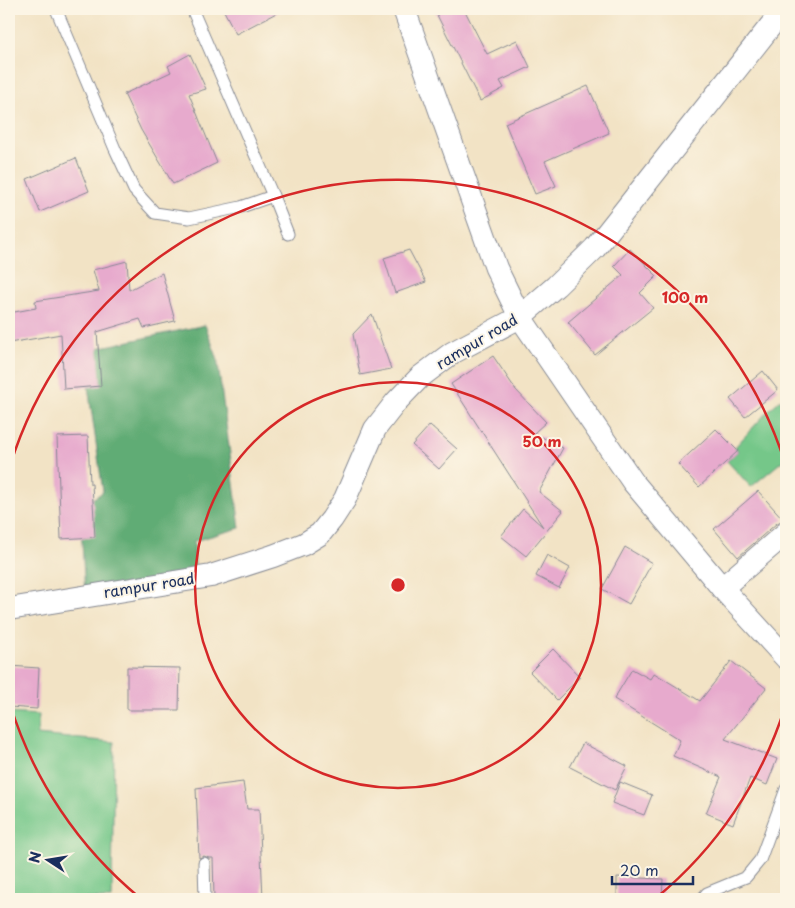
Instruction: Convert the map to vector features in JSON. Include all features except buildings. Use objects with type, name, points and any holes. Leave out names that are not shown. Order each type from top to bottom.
[{"type":"street","points":[[404,9],[496,268],[520,317],[633,482],[722,588],[786,658]]},
{"type":"street","name":"rampur road","points":[[9,609],[210,576],[273,556],[304,544],[320,534],[332,520],[345,499],[375,429],[396,402],[420,377],[452,353],[520,317],[556,286],[595,248],[784,9]]},
{"type":"street","points":[[722,588],[786,533]]},
{"type":"lane","points":[[56,9],[115,150],[134,190],[155,213],[188,218],[241,207],[273,196]]},
{"type":"lane","points":[[192,9],[288,234]]},
{"type":"lane","points":[[702,899],[707,894],[746,877],[760,860],[786,790]]},
{"type":"lane","points":[[204,863],[204,899]]},
{"type":"green space","points":[[205,325],[217,357],[240,528],[194,541],[195,574],[85,595],[80,507],[103,492],[83,351]]},
{"type":"green space","points":[[786,395],[786,420],[781,424],[786,430],[786,458],[751,487],[727,461],[738,451],[735,447],[770,409]]},
{"type":"green space","points":[[9,713],[39,715],[37,735],[114,742],[112,899],[9,899]]}]
